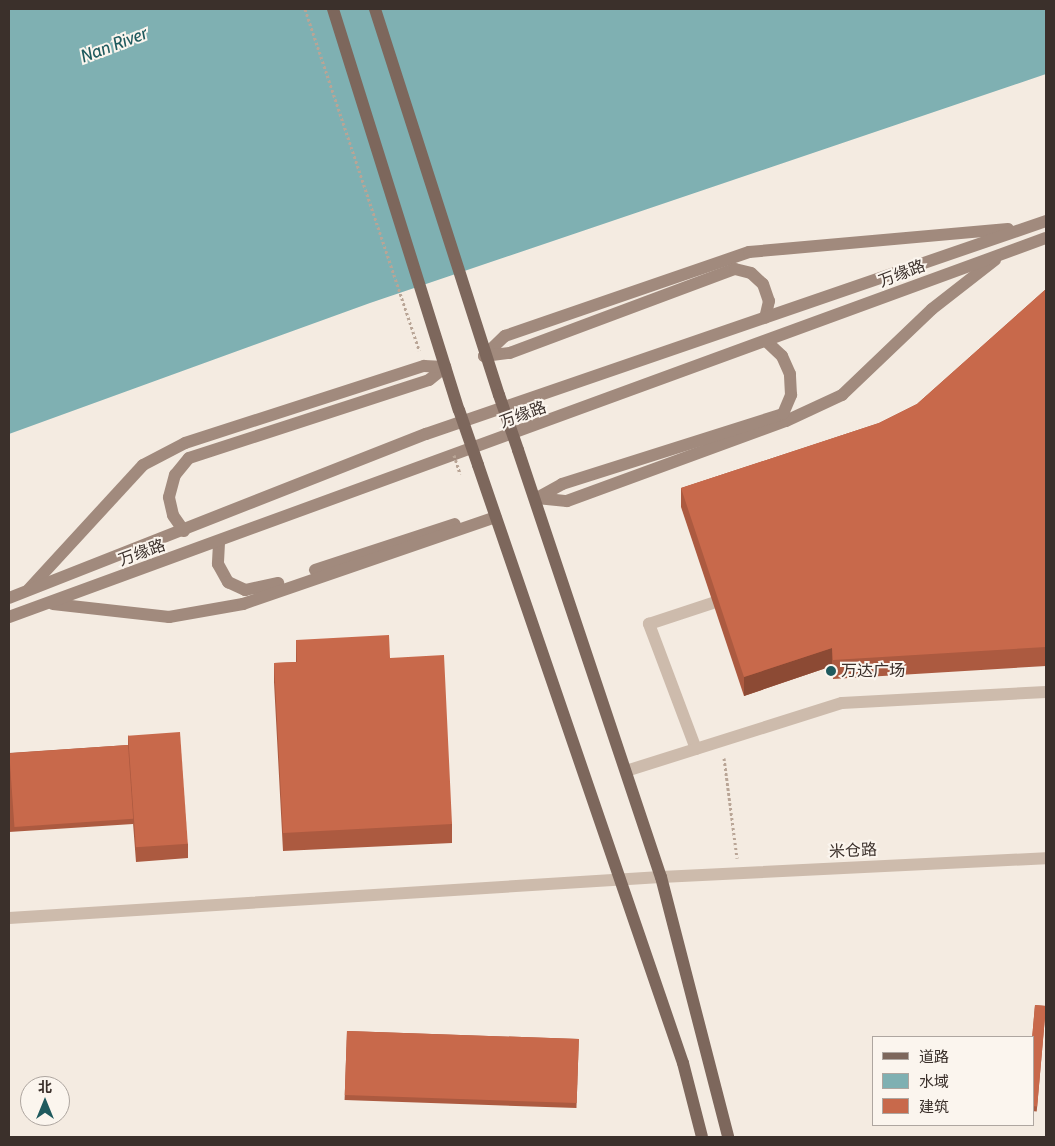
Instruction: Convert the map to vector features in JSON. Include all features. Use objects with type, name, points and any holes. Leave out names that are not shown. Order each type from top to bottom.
[{"type":"main road","points":[[333,9],[438,347],[618,882],[683,1063],[702,1137]]},
{"type":"main road","points":[[375,9],[484,356],[537,498],[662,877],[728,1137]]},
{"type":"main road","name":"万缘路","points":[[9,598],[184,531],[426,434],[1046,221]]},
{"type":"main road","points":[[484,356],[505,336],[749,252],[1032,226]]},
{"type":"main road","name":"万缘路","points":[[9,617],[220,543],[767,342],[1006,251],[1046,238]]},
{"type":"main road","points":[[537,498],[567,501],[786,421],[842,395],[932,309],[1006,251]]},
{"type":"main road","points":[[484,356],[510,353],[734,269],[751,273],[763,284],[769,301],[765,318]]},
{"type":"main road","points":[[537,498],[562,484],[783,414],[791,395],[790,374],[782,356],[767,342]]},
{"type":"main road","points":[[184,531],[173,516],[169,497],[175,475],[189,458],[429,380],[445,367]]},
{"type":"main road","points":[[26,592],[143,465],[185,443],[415,369],[445,367]]},
{"type":"main road","points":[[220,543],[221,574],[236,587],[255,590],[438,527],[495,517]]},
{"type":"main road","points":[[48,604],[169,617],[243,604],[495,517]]},
{"type":"street","points":[[696,749],[649,624],[713,603]]},
{"type":"street","points":[[626,771],[842,703],[1046,692]]},
{"type":"street","name":"米仓路","points":[[9,918],[618,882],[662,877],[1046,858]]},
{"type":"path","points":[[305,9],[419,350]]},
{"type":"path","points":[[722,741],[739,874]]},
{"type":"water","name":"Nan River","points":[[9,9],[1046,9],[1046,74],[370,303],[9,434]]},
{"type":"building","points":[[1046,289],[1046,647],[833,660],[832,648],[744,677],[681,488],[879,423],[917,404]]},
{"type":"building","points":[[389,635],[390,658],[444,655],[452,824],[283,833],[274,663],[297,662],[296,640]]},
{"type":"building","points":[[180,732],[188,844],[136,847],[128,736]]},
{"type":"building","points":[[128,745],[133,819],[14,827],[9,753]]},
{"type":"building","points":[[1035,1005],[1046,1006],[1037,1107],[1035,1106],[1035,1036],[1032,1036]]},
{"type":"building","points":[[347,1031],[579,1039],[577,1103],[345,1095]]},
{"type":"place","name":"万达广场","points":[[831,671]]}]
